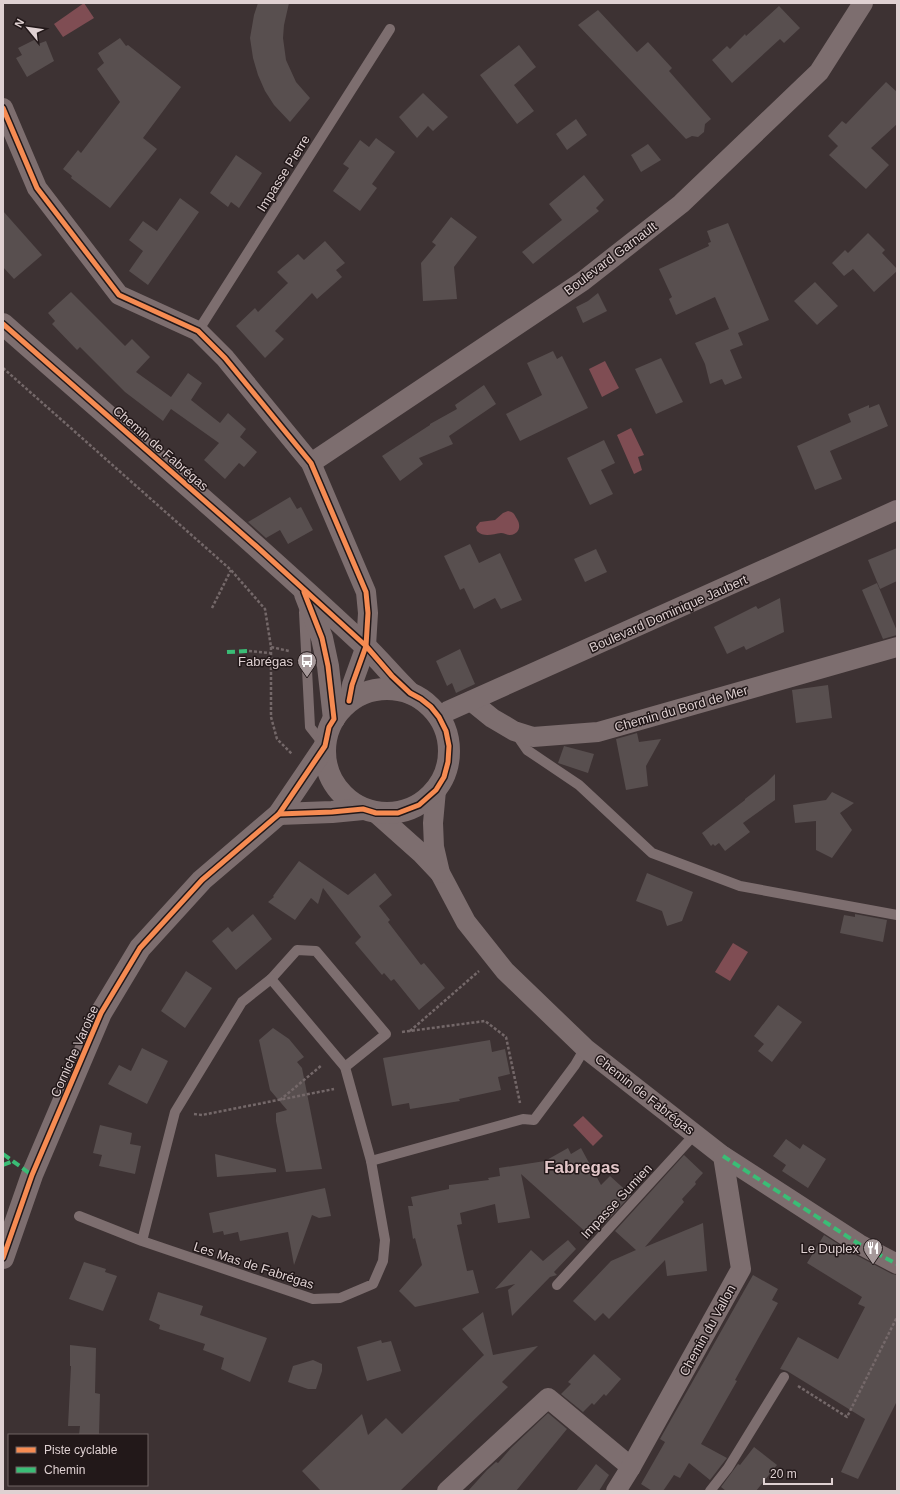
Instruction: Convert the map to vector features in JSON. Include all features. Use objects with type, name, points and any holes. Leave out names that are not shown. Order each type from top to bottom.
[{"type":"street","name":"Boulevard Garnault","points":[[311,463],[583,281],[681,204],[819,72],[863,3]]},
{"type":"street","points":[[3,108],[37,188],[119,295],[198,330],[225,358],[311,463],[366,592],[368,613],[366,646],[352,685],[350,701]]},
{"type":"street","name":"Chemin de Fabrégas","points":[[3,324],[256,546],[366,646],[410,693]]},
{"type":"street","name":"Boulevard Dominique Jaubert","points":[[439,716],[897,510]]},
{"type":"street","name":"Chemin de Fabrégas","points":[[303,590],[322,638],[328,666],[334,719]]},
{"type":"street","name":"Chemin du Bord de Mer","points":[[471,701],[492,718],[514,732],[533,736],[598,732],[897,647]]},
{"type":"street","points":[[279,814],[370,811],[398,813],[419,805],[436,790],[444,777],[448,762],[449,746],[446,730],[439,716],[426,703],[410,693],[385,689],[372,690],[360,695],[341,709],[329,727],[325,746],[325,762],[330,777],[338,790],[350,802],[370,811]]},
{"type":"street","name":"Corniche Varoise","points":[[3,1258],[32,1175],[101,1013],[140,948],[202,880],[279,814],[325,746]]},
{"type":"street","name":"Chemin de Fabrégas","points":[[436,790],[433,823],[434,847],[440,873],[466,922],[505,971],[585,1048],[723,1156],[859,1244],[897,1264]]},
{"type":"street","name":"Chemin de Fabrégas","points":[[370,811],[422,854],[440,873]]},
{"type":"street","name":"Chemin du Vallon","points":[[616,1491],[741,1269],[723,1156]]},
{"type":"street","points":[[448,1491],[548,1398],[630,1467]]},
{"type":"lane","name":"Impasse Pierre","points":[[198,330],[390,30]]},
{"type":"lane","points":[[303,590],[310,727],[325,746]]},
{"type":"lane","points":[[514,732],[527,750],[579,786],[652,852],[740,886],[897,915]]},
{"type":"lane","points":[[142,1241],[175,1112],[242,1002],[271,979],[297,950],[316,951],[386,1034],[345,1067]]},
{"type":"lane","name":"Les Mas de Fabrégas","points":[[79,1216],[142,1241],[313,1299],[340,1298],[373,1284],[383,1261],[385,1240],[371,1161],[345,1067],[271,979]]},
{"type":"lane","points":[[371,1161],[523,1119],[534,1120],[585,1048]]},
{"type":"lane","name":"Impasse Sumien","points":[[557,1285],[695,1134]]},
{"type":"lane","points":[[710,1491],[728,1468],[784,1377]]},
{"type":"path","points":[[3,368],[231,570],[265,609],[271,647],[271,717],[277,739],[309,771]]},
{"type":"path","points":[[212,608],[231,570]]},
{"type":"path","points":[[271,647],[291,652]]},
{"type":"path","points":[[249,651],[270,653]]},
{"type":"path","points":[[410,1031],[495,958]]},
{"type":"path","points":[[386,1034],[485,1021],[506,1037],[523,1119]]},
{"type":"path","points":[[279,1100],[334,1055]]},
{"type":"path","points":[[175,1112],[202,1115],[350,1086]]},
{"type":"path","points":[[784,1377],[847,1417],[897,1317]]},
{"type":"shaded area","points":[[84,3],[94,18],[63,37],[54,24]]},
{"type":"shaded area","points":[[605,361],[619,388],[602,397],[589,369]]},
{"type":"shaded area","points":[[631,428],[644,455],[638,457],[642,470],[634,474],[617,435]]},
{"type":"shaded area","points":[[508,511],[514,514],[518,521],[519,529],[516,533],[510,535],[501,533],[486,535],[477,531],[476,527],[480,522],[495,520],[503,513]]},
{"type":"shaded area","points":[[733,943],[748,952],[730,981],[715,972]]},
{"type":"shaded area","points":[[583,1116],[603,1136],[593,1146],[573,1125]]},
{"type":"building","points":[[258,3],[289,3],[284,25],[283,38],[286,60],[296,82],[310,98],[290,122],[274,105],[265,91],[253,58],[250,38],[254,15]]},
{"type":"building","points":[[779,6],[800,28],[784,43],[780,39],[732,83],[712,60],[727,46],[730,49],[745,34],[746,36]]},
{"type":"building","points":[[598,10],[637,52],[648,42],[672,68],[669,71],[711,119],[705,124],[704,132],[698,137],[692,136],[686,139],[578,25]]},
{"type":"building","points":[[120,38],[126,46],[128,45],[181,87],[143,138],[157,149],[110,208],[71,178],[72,176],[63,169],[78,150],[81,153],[120,102],[97,69],[104,63],[98,53]]},
{"type":"building","points":[[36,39],[38,44],[46,41],[54,61],[27,77],[16,58],[22,55],[18,48]]},
{"type":"building","points":[[519,45],[536,67],[514,85],[534,111],[517,124],[480,75]]},
{"type":"building","points":[[886,82],[897,92],[897,124],[871,148],[889,165],[866,189],[829,155],[838,146],[828,136],[842,121],[846,124]]},
{"type":"building","points":[[423,93],[448,117],[433,131],[428,126],[417,138],[399,117]]},
{"type":"building","points":[[576,119],[587,135],[567,150],[556,134]]},
{"type":"building","points":[[376,138],[395,152],[372,184],[377,188],[360,211],[333,191],[349,168],[343,164],[360,140],[369,147]]},
{"type":"building","points":[[648,144],[661,160],[641,172],[631,155]]},
{"type":"building","points":[[236,155],[262,173],[239,208],[231,202],[228,207],[210,193]]},
{"type":"building","points":[[584,175],[604,200],[596,208],[599,211],[533,264],[522,252],[562,220],[549,204]]},
{"type":"building","points":[[180,198],[199,212],[148,285],[129,271],[143,251],[129,240],[143,221],[157,231]]},
{"type":"building","points":[[3,211],[42,255],[14,279],[3,267]]},
{"type":"building","points":[[451,217],[477,237],[454,267],[457,299],[423,301],[421,263],[436,245],[432,242]]},
{"type":"building","points":[[728,223],[769,320],[738,333],[743,345],[730,350],[742,378],[725,385],[722,379],[710,384],[705,364],[695,343],[729,329],[715,297],[676,315],[669,299],[672,297],[659,269],[709,246],[708,243],[711,242],[707,231]]},
{"type":"building","points":[[868,233],[885,250],[882,253],[897,269],[897,271],[874,292],[853,269],[844,276],[832,263],[845,250],[848,253]]},
{"type":"building","points":[[325,241],[345,263],[336,270],[342,277],[317,299],[312,293],[275,331],[284,339],[265,358],[236,326],[255,308],[258,312],[288,283],[277,272],[298,254],[304,260]]},
{"type":"building","points":[[815,282],[838,306],[817,325],[794,301]]},
{"type":"building","points":[[71,292],[125,346],[132,339],[150,357],[136,372],[171,397],[188,373],[202,383],[191,400],[220,423],[228,413],[246,429],[240,437],[257,452],[244,467],[239,463],[225,479],[204,460],[219,443],[171,409],[163,421],[125,392],[80,347],[77,350],[52,324],[55,321],[48,313]]},
{"type":"building","points":[[598,293],[607,311],[583,323],[576,307],[588,301]]},
{"type":"building","points":[[553,351],[557,359],[562,356],[588,408],[520,441],[506,414],[542,395],[527,363]]},
{"type":"building","points":[[661,358],[683,402],[656,414],[635,369]]},
{"type":"building","points":[[484,385],[496,404],[449,436],[453,444],[419,458],[423,464],[400,481],[382,456],[430,424],[457,409],[455,405]]},
{"type":"building","points":[[879,404],[888,426],[830,451],[842,479],[815,490],[797,446],[851,422],[848,414],[869,405],[869,408]]},
{"type":"building","points":[[604,440],[615,463],[601,470],[613,494],[590,505],[567,458]]},
{"type":"building","points":[[290,497],[297,509],[301,507],[313,530],[288,544],[280,530],[266,538],[248,522]]},
{"type":"building","points":[[470,544],[479,563],[500,553],[522,600],[501,609],[495,598],[474,609],[464,588],[460,590],[444,556]]},
{"type":"building","points":[[897,548],[897,581],[880,589],[868,560]]},
{"type":"building","points":[[596,549],[607,572],[585,582],[574,559]]},
{"type":"building","points":[[877,583],[897,631],[897,635],[883,639],[862,590]]},
{"type":"building","points":[[780,598],[784,632],[746,650],[744,646],[727,654],[714,627],[756,606],[758,609]]},
{"type":"building","points":[[460,649],[475,684],[456,693],[452,683],[447,686],[436,661]]},
{"type":"building","points":[[828,685],[832,718],[796,723],[792,690]]},
{"type":"building","points":[[637,733],[639,742],[661,739],[646,766],[648,786],[626,790],[616,739]]},
{"type":"building","points":[[564,746],[594,754],[588,773],[558,763]]},
{"type":"building","points":[[775,774],[775,800],[743,823],[750,832],[725,851],[719,843],[715,846],[713,844],[711,846],[702,833],[745,800]]},
{"type":"building","points":[[832,792],[854,803],[840,813],[852,830],[832,858],[816,850],[816,821],[795,823],[793,805],[826,800]]},
{"type":"building","points":[[299,861],[348,895],[375,873],[392,895],[379,906],[390,920],[388,922],[421,965],[424,963],[445,988],[419,1010],[394,979],[391,981],[384,973],[382,975],[355,943],[361,937],[323,888],[318,904],[311,898],[295,920],[268,902],[274,897],[273,896]]},
{"type":"building","points":[[647,873],[693,892],[682,921],[667,926],[662,911],[636,901]]},
{"type":"building","points":[[253,914],[272,939],[236,970],[212,941],[228,927],[232,932]]},
{"type":"building","points":[[855,914],[887,920],[883,942],[840,933],[844,915],[855,917]]},
{"type":"building","points":[[186,971],[212,988],[185,1028],[161,1011]]},
{"type":"building","points":[[778,1005],[802,1022],[772,1062],[758,1051],[764,1044],[754,1036]]},
{"type":"building","points":[[273,1028],[289,1039],[304,1057],[297,1062],[302,1068],[322,1169],[286,1172],[276,1121],[276,1113],[287,1110],[270,1090],[259,1040]]},
{"type":"building","points":[[490,1040],[492,1052],[505,1049],[510,1074],[498,1077],[501,1090],[459,1099],[460,1101],[410,1109],[409,1103],[392,1106],[383,1058]]},
{"type":"building","points":[[142,1048],[168,1061],[147,1104],[108,1084],[119,1065],[131,1071]]},
{"type":"building","points":[[100,1125],[132,1133],[130,1144],[141,1146],[135,1174],[99,1166],[102,1155],[93,1153]]},
{"type":"building","points":[[786,1139],[800,1149],[803,1144],[826,1159],[808,1188],[782,1171],[786,1165],[773,1156]]},
{"type":"building","points":[[568,1148],[571,1154],[581,1148],[601,1185],[610,1176],[631,1195],[606,1222],[603,1219],[589,1235],[521,1174],[530,1218],[498,1223],[495,1204],[460,1213],[462,1224],[457,1225],[467,1271],[473,1270],[479,1293],[415,1307],[399,1291],[422,1265],[415,1238],[413,1239],[408,1206],[413,1206],[411,1197],[449,1189],[449,1185],[489,1180],[488,1178],[500,1176],[499,1168],[545,1161]]},
{"type":"building","points":[[215,1154],[276,1169],[276,1172],[217,1177]]},
{"type":"building","points":[[684,1155],[703,1173],[695,1182],[696,1184],[682,1199],[684,1202],[645,1247],[703,1223],[707,1271],[667,1276],[665,1260],[609,1319],[603,1313],[595,1321],[573,1301],[611,1261],[636,1250],[615,1231]]},
{"type":"building","points":[[325,1188],[331,1216],[319,1218],[312,1215],[294,1265],[288,1232],[240,1241],[238,1232],[224,1235],[223,1231],[213,1233],[209,1213]]},
{"type":"building","points":[[824,1235],[854,1254],[892,1274],[897,1275],[897,1401],[858,1479],[841,1472],[865,1419],[787,1371],[780,1369],[798,1337],[838,1359],[865,1307],[858,1304],[862,1297],[807,1263]]},
{"type":"building","points":[[568,1240],[576,1249],[554,1272],[557,1275],[550,1277],[512,1316],[508,1290],[515,1284],[495,1289],[531,1250],[543,1261]]},
{"type":"building","points":[[84,1262],[106,1269],[105,1272],[117,1276],[103,1311],[69,1299]]},
{"type":"building","points":[[753,1275],[778,1289],[772,1300],[778,1303],[735,1380],[737,1381],[701,1444],[727,1458],[710,1480],[689,1463],[680,1478],[674,1475],[663,1491],[652,1491],[641,1484],[665,1442],[660,1439]]},
{"type":"building","points":[[158,1292],[203,1306],[200,1315],[267,1338],[250,1382],[221,1369],[224,1358],[203,1350],[205,1344],[159,1329],[160,1325],[149,1320]]},
{"type":"building","points":[[483,1312],[493,1355],[538,1346],[502,1382],[508,1387],[400,1491],[321,1491],[302,1471],[362,1414],[368,1435],[386,1418],[402,1434],[484,1355],[462,1329]]},
{"type":"building","points":[[381,1340],[382,1343],[391,1341],[401,1371],[367,1381],[357,1347]]},
{"type":"building","points":[[70,1345],[96,1348],[95,1393],[100,1394],[99,1434],[79,1434],[80,1426],[68,1426]]},
{"type":"building","points":[[594,1354],[621,1379],[606,1396],[604,1394],[594,1405],[592,1403],[583,1412],[561,1394],[571,1384],[568,1382]]},
{"type":"building","points":[[313,1360],[322,1364],[322,1371],[316,1389],[308,1389],[288,1382],[293,1366]]},
{"type":"building","points":[[548,1413],[567,1429],[516,1491],[468,1491],[487,1470],[496,1462],[498,1463],[511,1448]]},
{"type":"building","points":[[754,1447],[777,1465],[756,1491],[726,1491],[721,1487],[738,1464],[740,1465]]},
{"type":"building","points":[[596,1464],[609,1475],[599,1491],[576,1491]]},
{"type":"marked path","points":[[227,652],[249,651]]},
{"type":"marked path","points":[[3,1154],[32,1175]]},
{"type":"marked path","points":[[723,1156],[859,1244],[897,1264]]},
{"type":"marked path","points":[[3,1165],[13,1161]]},
{"type":"cycle path","points":[[3,108],[37,188],[119,295],[198,331],[225,358],[311,463],[366,592],[368,613],[366,646],[352,685],[349,701]]},
{"type":"cycle path","points":[[3,324],[256,546],[366,646],[392,676],[410,693],[431,707],[439,717],[446,731],[449,746],[448,762],[444,777],[436,790],[419,805],[398,813],[376,813],[363,809],[279,814]]},
{"type":"cycle path","points":[[3,1258],[32,1175],[101,1013],[140,948],[202,880],[279,814],[325,746],[329,727],[334,719],[328,666],[322,638],[304,592]]},
{"type":"place","name":"Fabrégas","points":[[307,678]]},
{"type":"place","name":"Le Duplex","points":[[873,1265]]},
{"type":"district","name":"Fabregas","points":[[582,1167]]}]
